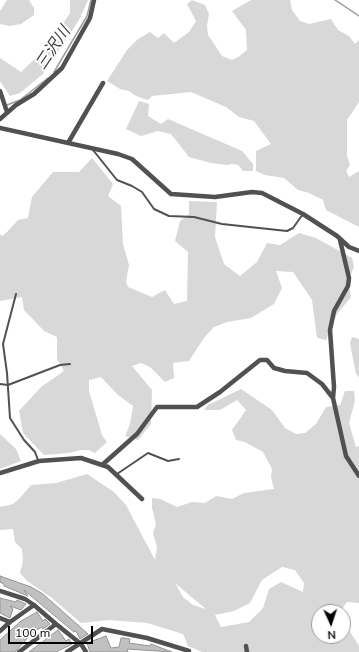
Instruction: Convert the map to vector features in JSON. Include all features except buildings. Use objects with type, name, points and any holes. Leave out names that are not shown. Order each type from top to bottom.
[{"type":"street","points":[[0,119],[7,112],[34,94],[62,68],[90,18],[94,0]]},
{"type":"street","points":[[68,143],[103,83]]},
{"type":"street","points":[[0,91],[7,112]]},
{"type":"street","points":[[0,128],[118,154],[132,160],[172,194],[215,197],[252,192],[262,193],[303,214],[337,236],[340,240],[359,251]]},
{"type":"street","points":[[332,398],[334,387],[330,330],[334,311],[348,286],[349,278],[340,240]]},
{"type":"street","points":[[102,465],[137,434],[157,407],[197,407],[220,392],[260,360],[267,360],[274,368],[285,372],[307,373],[322,384],[332,398],[346,456],[359,476]]},
{"type":"street","points":[[0,473],[39,461],[81,458],[102,465],[117,474],[142,499]]},
{"type":"street","points":[[0,591],[25,599],[34,605],[81,644],[86,652]]},
{"type":"street","points":[[0,631],[34,605]]},
{"type":"street","points":[[0,618],[10,622]]},
{"type":"street","points":[[20,652],[56,624]]},
{"type":"street","points":[[67,652],[102,629],[147,638],[189,652]]},
{"type":"street","points":[[246,646],[247,652]]},
{"type":"lane","points":[[92,149],[117,180],[142,192],[154,209],[169,216],[194,217],[222,224],[287,231],[293,228],[303,214]]},
{"type":"lane","points":[[16,294],[3,344],[10,418],[24,440],[35,452],[39,461]]},
{"type":"lane","points":[[0,384],[8,385],[60,365],[70,364]]},
{"type":"lane","points":[[117,474],[148,453],[168,461],[179,459]]},
{"type":"shaded area","points":[[7,0],[29,0],[34,8],[34,15],[21,24],[10,26],[0,24],[0,11]]},
{"type":"shaded area","points":[[70,0],[88,0],[79,20],[43,74],[20,93],[10,96],[0,81],[0,58],[21,72],[44,50],[62,25],[70,13]]},
{"type":"shaded area","points":[[192,0],[205,5],[209,14],[207,26],[208,35],[222,56],[232,60],[247,50],[246,30],[232,11],[251,0],[290,0],[292,10],[300,21],[309,24],[331,19],[338,30],[349,36],[355,44],[359,40],[359,102],[347,120],[347,156],[350,165],[346,171],[349,177],[359,171],[359,227],[326,210],[323,200],[309,193],[298,190],[284,178],[265,175],[256,171],[256,151],[271,144],[254,121],[239,117],[226,107],[191,92],[152,96],[148,100],[136,96],[129,91],[120,89],[107,81],[127,50],[138,39],[150,32],[158,38],[164,33],[174,43],[189,32],[196,21],[187,4]]},
{"type":"shaded area","points":[[139,101],[149,104],[148,116],[161,124],[168,119],[242,151],[253,164],[253,171],[243,171],[238,165],[211,163],[189,157],[171,134],[158,131],[141,136],[126,129]]},
{"type":"shaded area","points":[[92,158],[113,184],[108,196],[121,206],[123,244],[129,265],[126,282],[128,287],[152,297],[165,290],[174,304],[187,301],[188,252],[175,241],[180,221],[189,214],[189,201],[217,202],[215,237],[224,264],[240,276],[257,262],[267,243],[280,245],[299,233],[316,238],[352,258],[354,267],[348,281],[351,297],[337,314],[326,340],[317,338],[312,300],[293,272],[276,271],[282,288],[274,304],[251,318],[227,322],[214,327],[204,338],[189,361],[173,363],[174,378],[165,382],[150,367],[141,363],[132,366],[152,390],[151,424],[138,440],[125,436],[130,424],[133,406],[118,395],[101,377],[89,380],[89,391],[102,435],[107,442],[95,453],[89,450],[81,450],[69,453],[44,455],[23,433],[19,411],[41,387],[64,371],[57,359],[57,337],[44,331],[24,310],[22,297],[0,301],[0,234],[2,236],[18,220],[28,218],[32,197],[53,172],[79,172]]},
{"type":"shaded area","points":[[352,337],[359,339],[359,377],[356,374],[350,343]]},
{"type":"shaded area","points":[[241,389],[272,410],[285,428],[296,434],[305,433],[316,424],[326,407],[340,405],[345,391],[354,391],[355,401],[349,423],[356,447],[359,446],[359,474],[357,477],[359,480],[359,603],[347,602],[346,604],[311,604],[311,644],[351,644],[351,633],[359,646],[359,652],[202,652],[188,646],[183,634],[147,623],[109,620],[81,623],[52,598],[27,581],[20,573],[23,561],[22,549],[15,542],[13,529],[0,530],[0,507],[13,504],[31,485],[56,483],[87,474],[114,492],[126,505],[155,560],[157,547],[153,533],[156,524],[152,508],[152,498],[160,499],[177,507],[192,502],[205,503],[216,496],[232,499],[244,493],[274,489],[271,477],[272,469],[263,452],[245,442],[236,440],[232,430],[246,410],[237,400],[220,410],[204,410],[208,405]],"holes":[[[282,567],[295,570],[304,583],[303,592],[281,582],[269,589],[263,608],[249,622],[221,627],[215,615],[234,611],[250,603],[262,580]],[[175,583],[206,609],[193,605],[183,597]]]},
{"type":"shaded area","points":[[0,434],[16,449],[21,461],[0,469]]},
{"type":"waterway","name":"三沢川","points":[[54,72],[87,16],[91,0]]},
{"type":"waterway","points":[[335,0],[359,16]]},
{"type":"waterway","name":"三沢川","points":[[7,105],[20,100],[48,78]]}]
